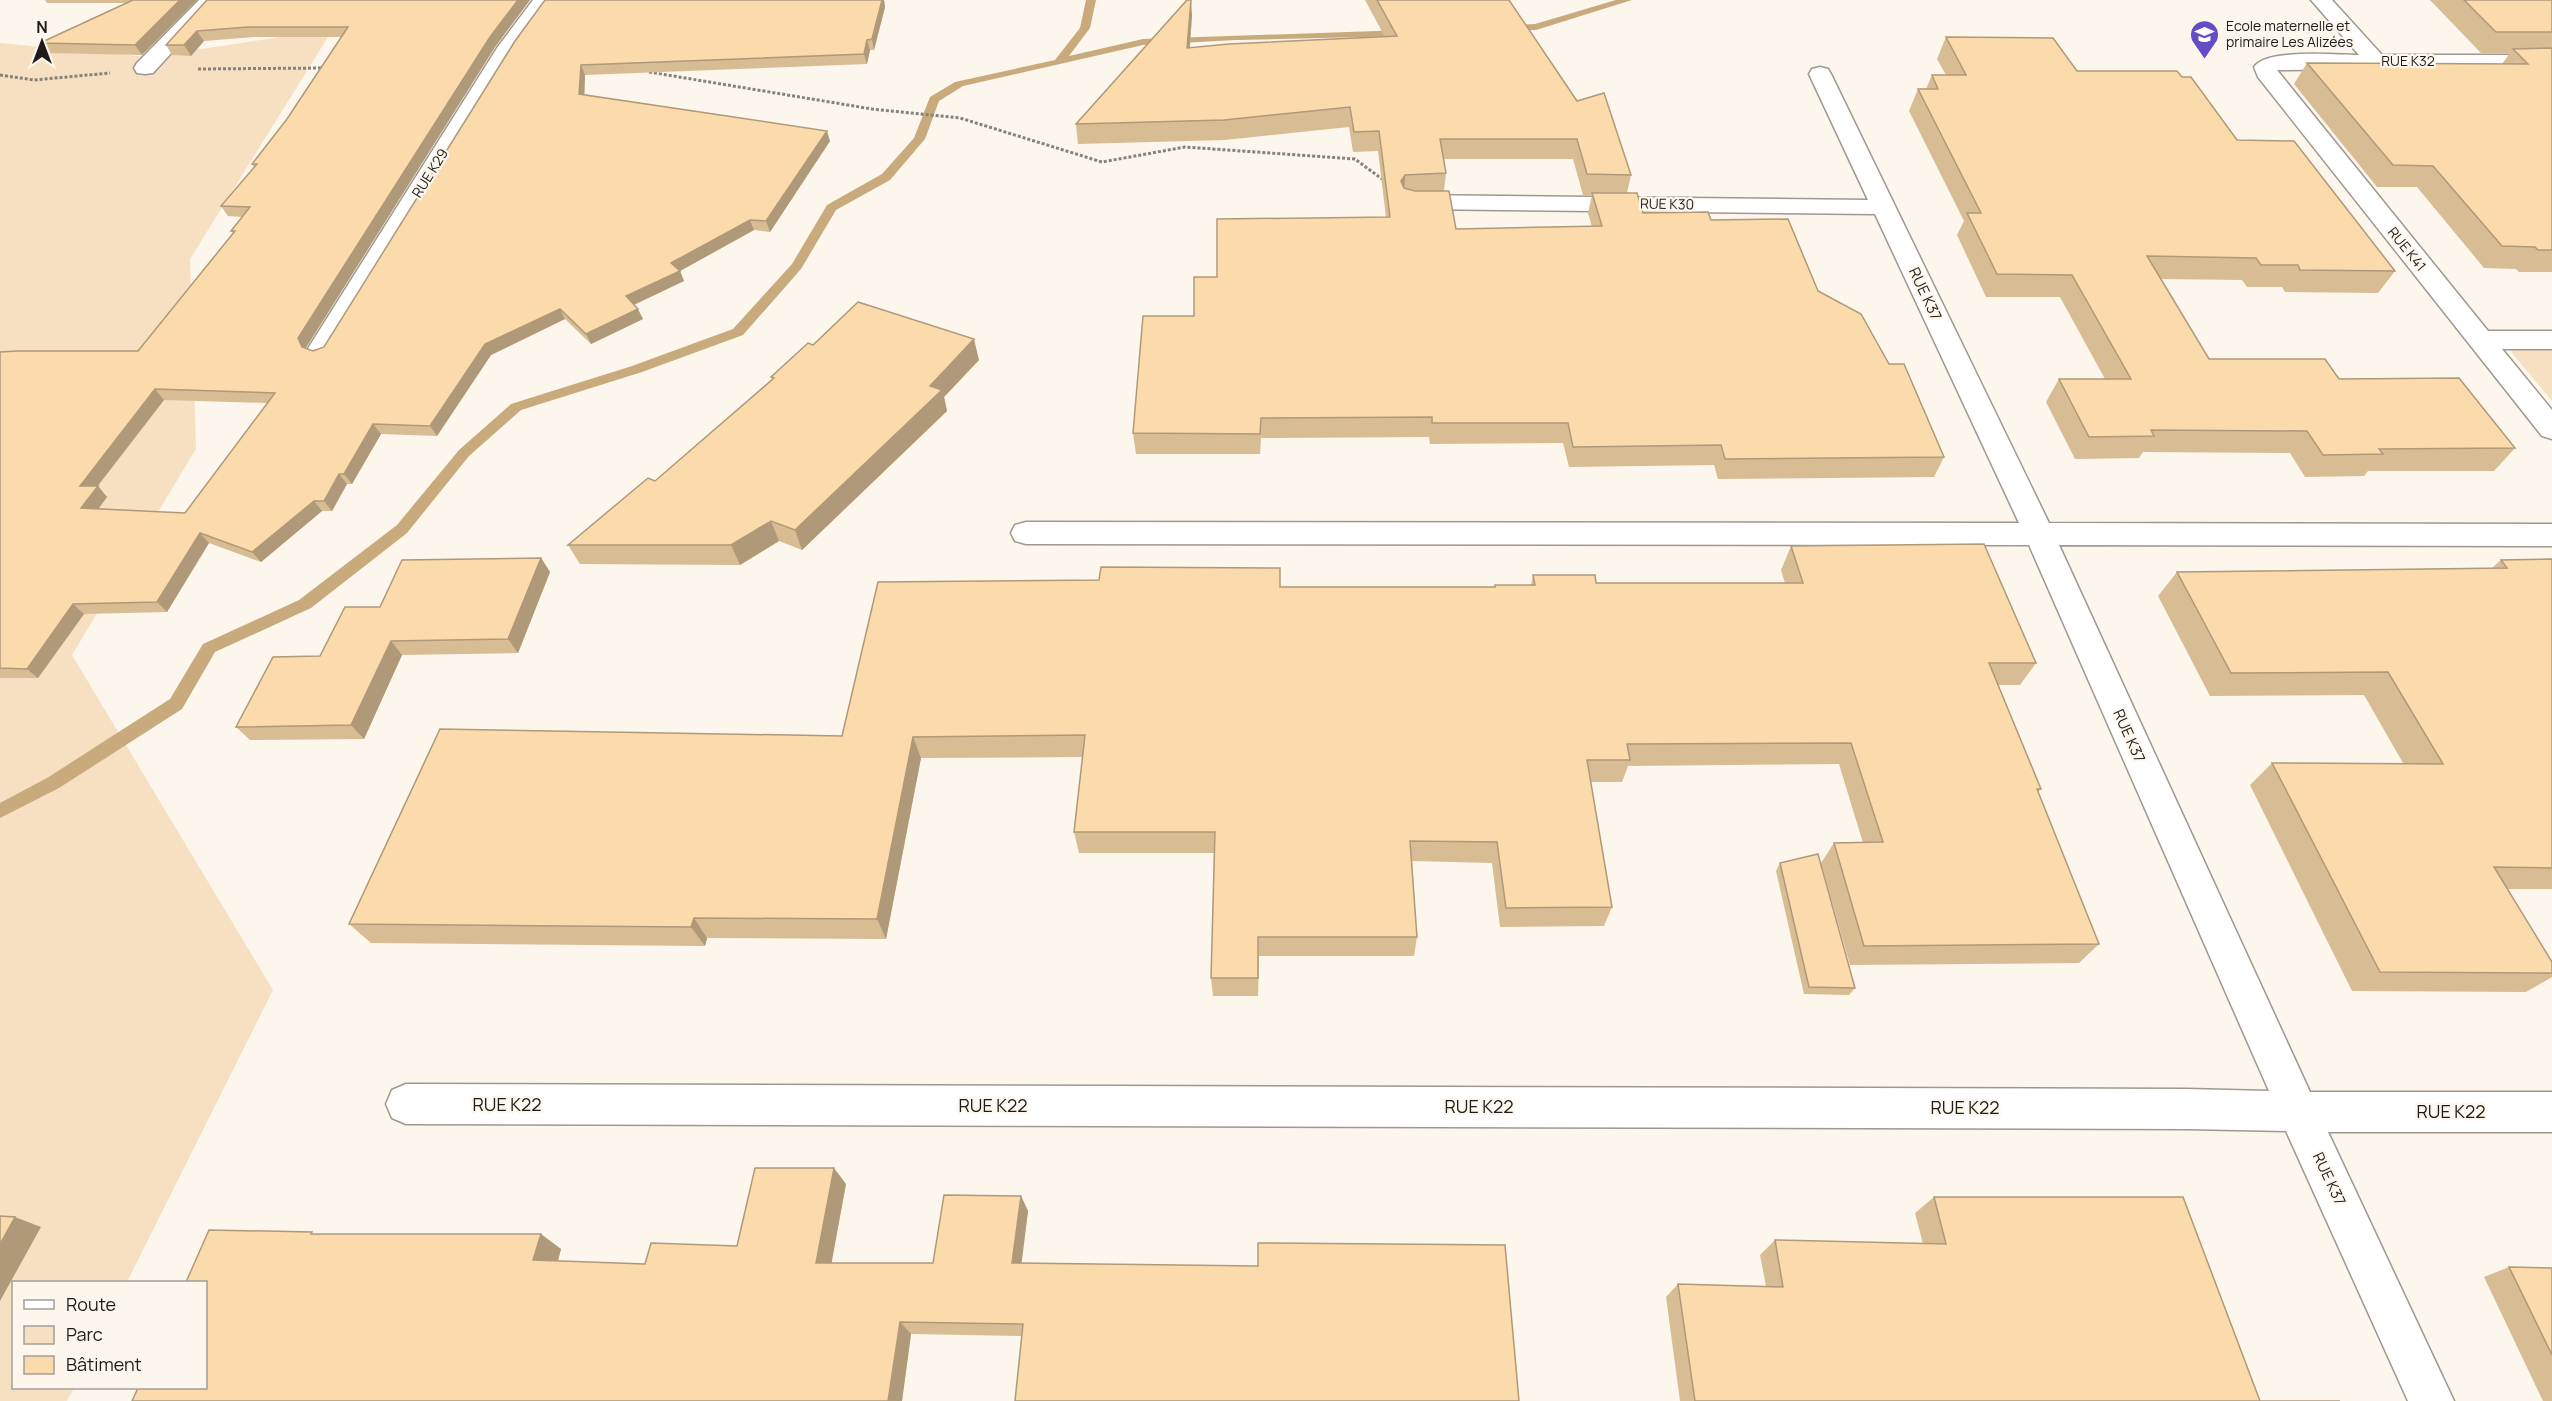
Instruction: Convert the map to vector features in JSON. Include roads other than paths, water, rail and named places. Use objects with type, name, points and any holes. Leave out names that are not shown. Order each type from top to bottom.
[{"type":"street","points":[[145,68],[210,0]]},
{"type":"street","name":"RUE K29","points":[[320,350],[508,48],[544,0]]},
{"type":"street","points":[[2320,0],[2376,61]]},
{"type":"street","name":"RUE K32","points":[[2265,67],[2278,62],[2552,61]]},
{"type":"street","name":"RUE K41","points":[[2265,67],[2269,77],[2552,429]]},
{"type":"street","name":"RUE K37","points":[[1820,74],[2039,534],[2298,1112],[2431,1401]]},
{"type":"street","name":"RUE K30","points":[[1413,202],[1884,207]]},
{"type":"street","points":[[2481,340],[2552,340]]},
{"type":"street","points":[[1026,533],[2552,535]]},
{"type":"street","name":"RUE K22","points":[[406,1104],[2552,1112]]},
{"type":"waterway","points":[[1059,62],[1085,28],[1091,0]]},
{"type":"waterway","points":[[1506,28],[1536,27],[1627,0]]},
{"type":"waterway","points":[[1059,62],[1143,42],[1236,37],[1405,33]]},
{"type":"waterway","points":[[0,811],[53,783],[176,704],[209,648],[305,604],[402,529],[464,453],[516,407],[637,369],[738,332],[797,266],[831,208],[886,177],[919,139],[934,99],[959,84],[1059,62]]},
{"type":"place","name":"Ecole maternelle et primaire Les Alizées","points":[[2205,60]]}]
